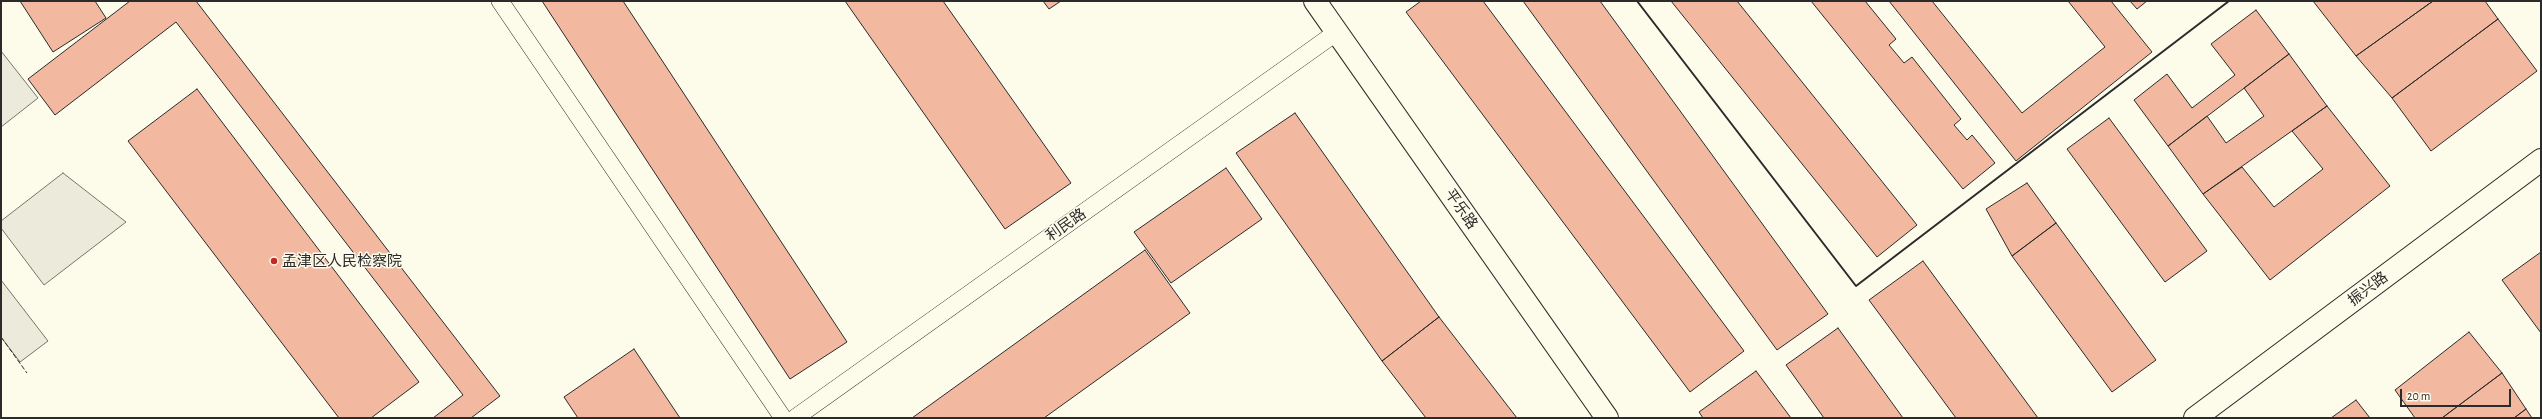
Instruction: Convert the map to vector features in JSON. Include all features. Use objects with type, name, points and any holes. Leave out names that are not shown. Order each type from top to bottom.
[{"type":"street","name":"平乐路","points":[[1315,1],[1607,418]]},
{"type":"street","name":"振兴路","points":[[2195,418],[2541,160]]},
{"type":"lane","points":[[500,1],[782,418]]},
{"type":"lane","name":"利民路","points":[[795,418],[1337,32]]},
{"type":"shaded area","points":[[1,51],[38,98],[1,127]]},
{"type":"shaded area","points":[[63,173],[126,222],[44,285],[1,228],[1,221]]},
{"type":"shaded area","points":[[1,280],[48,341],[20,362],[1,337]]},
{"type":"building","points":[[20,1],[95,1],[106,18],[53,52]]},
{"type":"building","points":[[130,1],[196,1],[500,396],[471,418],[433,418],[463,395],[176,22],[55,115],[28,79]]},
{"type":"building","points":[[542,1],[623,1],[847,342],[790,379]]},
{"type":"building","points":[[845,1],[943,1],[1071,183],[1005,229]]},
{"type":"building","points":[[1043,1],[1061,1],[1049,9]]},
{"type":"building","points":[[1421,1],[1483,1],[1744,351],[1690,392],[1406,12]]},
{"type":"building","points":[[1523,1],[1600,1],[1828,314],[1777,350]]},
{"type":"building","points":[[1671,1],[1737,1],[1917,225],[1877,257]]},
{"type":"building","points":[[1811,1],[1865,1],[1896,39],[1889,45],[1904,63],[1912,57],[1961,119],[1954,125],[1967,140],[1972,135],[1995,163],[1963,189]]},
{"type":"building","points":[[1889,1],[1932,1],[2022,113],[2105,47],[2068,1],[2111,1],[2152,52],[2016,161]]},
{"type":"building","points":[[2130,1],[2147,1],[2137,9]]},
{"type":"building","points":[[2313,1],[2433,1],[2356,56]]},
{"type":"building","points":[[2433,1],[2485,1],[2498,19],[2392,98],[2356,56]]},
{"type":"building","points":[[2256,10],[2289,54],[2168,146],[2134,100],[2167,74],[2192,108],[2235,75],[2211,44]]},
{"type":"building","points":[[2498,19],[2537,71],[2431,151],[2392,98]]},
{"type":"building","points":[[2289,54],[2327,106],[2203,194],[2168,146],[2207,116],[2226,143],[2264,116],[2244,88]]},
{"type":"building","name":"孟津区人民检察院","points":[[197,89],[419,382],[371,418],[339,418],[128,141]]},
{"type":"building","points":[[2327,106],[2390,186],[2270,280],[2203,194],[2242,167],[2274,207],[2323,169],[2292,131]]},
{"type":"building","points":[[1295,113],[1439,317],[1382,361],[1236,153]]},
{"type":"building","points":[[2109,118],[2207,251],[2165,282],[2067,149]]},
{"type":"building","points":[[1226,168],[1262,219],[1171,283],[1134,232]]},
{"type":"building","points":[[2027,183],[2056,223],[2012,256],[1986,209]]},
{"type":"building","points":[[2056,223],[2156,360],[2112,392],[2012,256]]},
{"type":"building","points":[[1145,250],[1190,313],[1044,418],[912,418]]},
{"type":"building","points":[[2541,252],[2541,333],[2502,280]]},
{"type":"building","points":[[1923,261],[2038,418],[1956,418],[1869,300]]},
{"type":"building","points":[[1439,317],[1517,418],[1426,418],[1382,361]]},
{"type":"building","points":[[1838,328],[1903,418],[1824,418],[1786,365]]},
{"type":"building","points":[[2469,332],[2502,373],[2442,418],[2415,418],[2395,390]]},
{"type":"building","points":[[634,349],[680,418],[578,418],[564,397]]},
{"type":"building","points":[[1756,371],[1791,418],[1703,418],[1699,412]]},
{"type":"building","points":[[2502,373],[2526,409],[2514,418],[2442,418]]},
{"type":"building","points":[[2356,400],[2370,418],[2331,418]]},
{"type":"building","points":[[2526,409],[2532,418],[2514,418]]},
{"type":"fence","points":[[1,337],[27,373]]},
{"type":"wall","points":[[1637,1],[1856,286],[2229,1]]},
{"type":"place","name":"孟津区人民检察院","points":[[274,261]]}]
